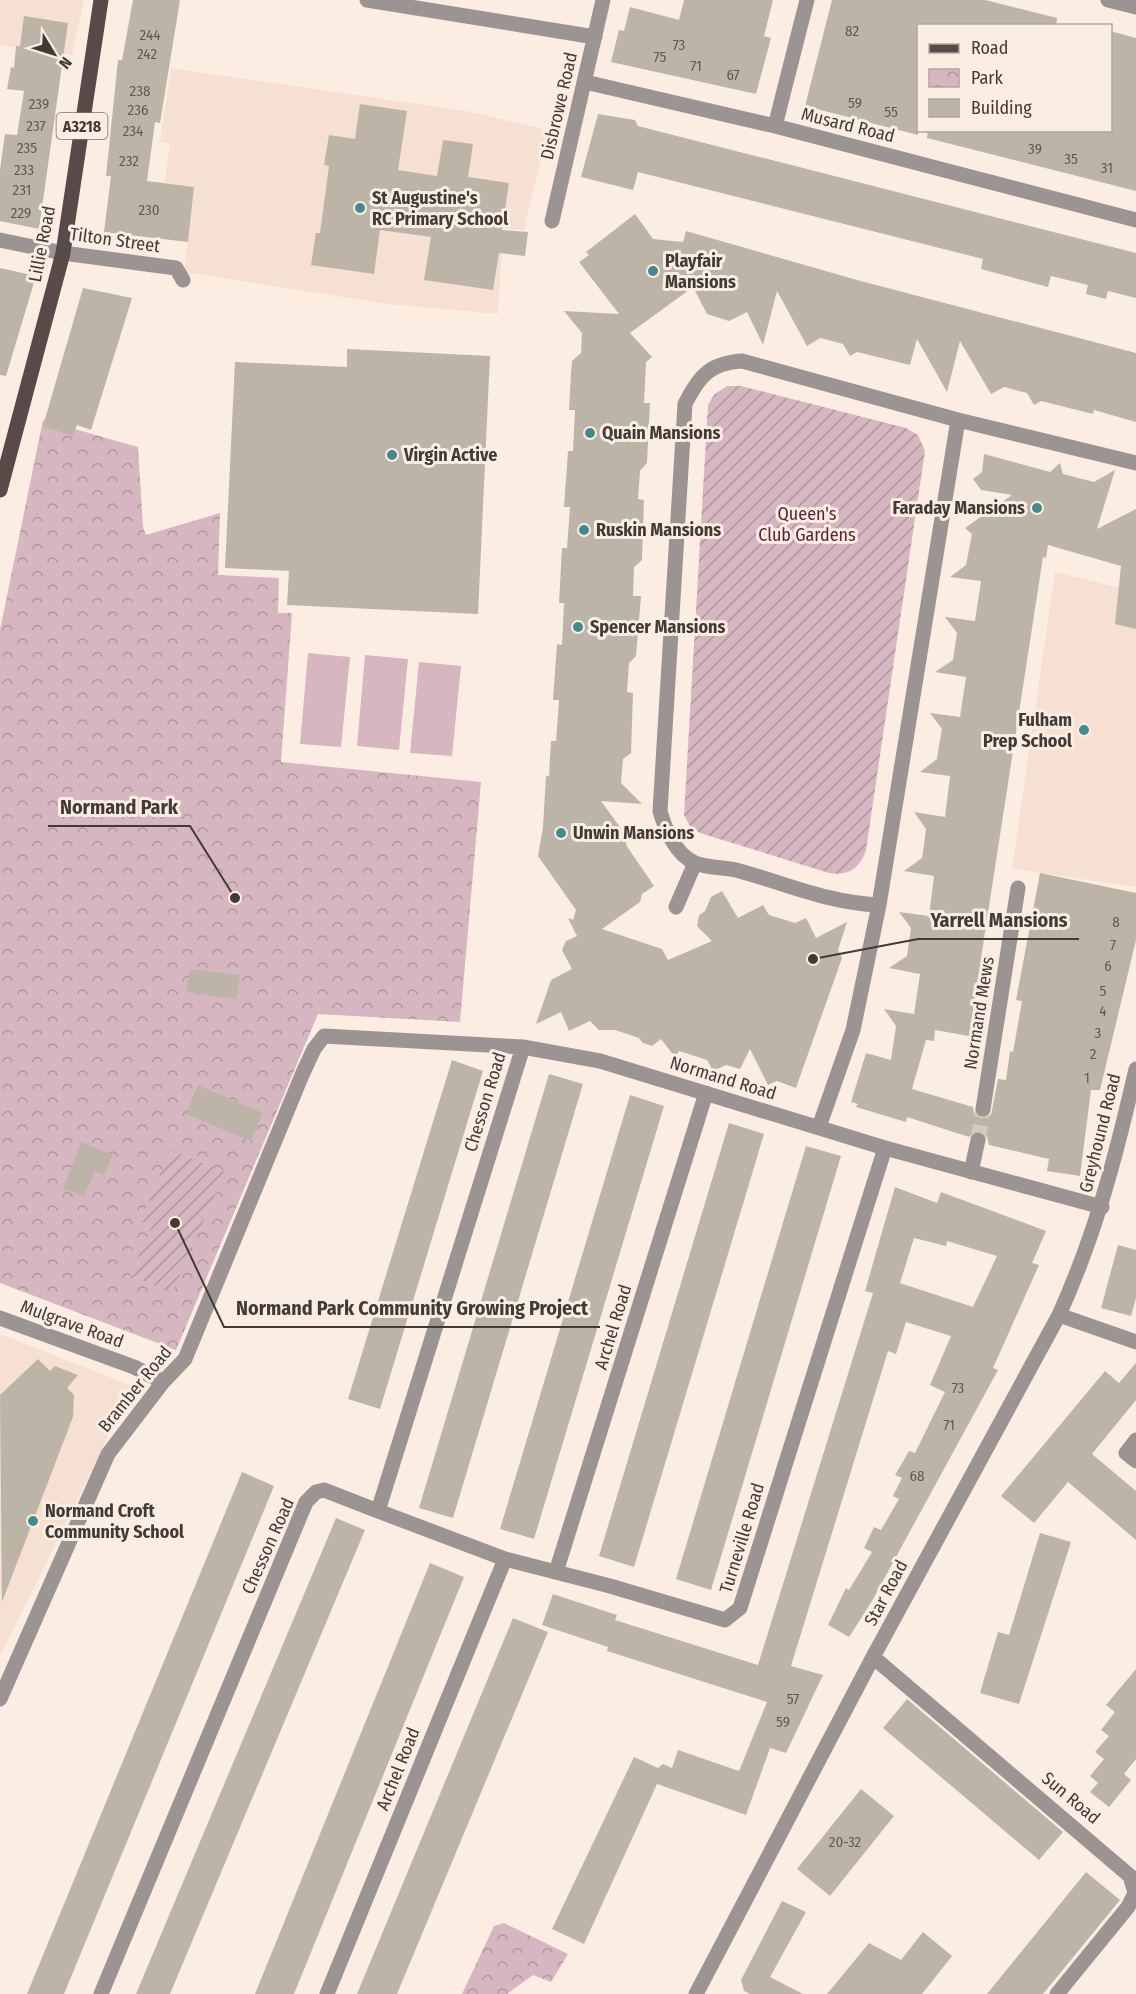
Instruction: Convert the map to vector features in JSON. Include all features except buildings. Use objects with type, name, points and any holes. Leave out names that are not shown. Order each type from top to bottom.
[{"type":"main road","name":"Lillie Road","points":[[0,490],[63,253],[101,0]]},
{"type":"street","points":[[367,0],[595,37]]},
{"type":"street","name":"Disbrowe Road","points":[[552,221],[603,0]]},
{"type":"street","points":[[775,126],[807,0]]},
{"type":"street","points":[[1108,0],[1136,7]]},
{"type":"street","name":"Musard Road","points":[[585,82],[775,126],[1136,220]]},
{"type":"street","name":"Tilton Street","points":[[0,240],[63,253],[176,268],[183,280]]},
{"type":"street","points":[[879,905],[853,904],[823,898],[734,870],[694,863],[671,839],[660,811],[685,404],[695,385],[710,370],[723,362],[742,361],[958,420],[1136,463]]},
{"type":"street","points":[[819,1127],[854,1030],[879,905],[958,420]]},
{"type":"street","points":[[676,907],[694,863]]},
{"type":"street","name":"Normand Mews","points":[[983,1109],[1018,888]]},
{"type":"street","name":"Normand Road","points":[[324,1036],[523,1047],[600,1061],[885,1148],[1102,1207]]},
{"type":"street","name":"Bramber Road","points":[[0,1699],[108,1454],[163,1382],[185,1359],[302,1075],[314,1048],[324,1036]]},
{"type":"street","name":"Chesson Road","points":[[101,1994],[306,1502],[316,1492],[324,1490],[378,1510],[523,1047]]},
{"type":"street","name":"Greyhound Road","points":[[1102,1207],[1136,1069]]},
{"type":"street","name":"Archel Road","points":[[556,1572],[706,1093]]},
{"type":"street","points":[[971,1172],[978,1140]]},
{"type":"street","name":"Turneville Road","points":[[378,1510],[505,1559],[725,1620],[740,1608],[885,1148]]},
{"type":"street","name":"Star Road","points":[[696,1994],[873,1657],[1059,1315],[1083,1262],[1102,1207]]},
{"type":"street","points":[[1059,1315],[1136,1342]]},
{"type":"street","name":"Mulgrave Road","points":[[0,1318],[134,1367],[163,1382]]},
{"type":"street","points":[[1136,1440],[1126,1453],[1136,1461]]},
{"type":"street","name":"Archel Road","points":[[327,1994],[505,1559]]},
{"type":"street","name":"Sun Road","points":[[873,1657],[1131,1876],[1135,1893],[1128,1907],[1057,1994]]},
{"type":"shaded area","points":[[0,0],[84,0],[72,55],[0,45]]},
{"type":"shaded area","name":"St Augustine's RC Primary School","points":[[171,68],[466,111],[548,130],[524,230],[503,229],[498,314],[387,304],[184,272],[194,187],[165,183],[170,143],[160,142]]},
{"type":"shaded area","name":"Fulham Prep School","points":[[1055,572],[1136,592],[1136,887],[1012,869]]},
{"type":"shaded area","name":"Normand Croft Community School","points":[[0,1334],[133,1386],[0,1657]]},
{"type":"green space","name":"Queen's Club Gardens","points":[[727,386],[741,386],[906,428],[918,435],[925,451],[866,850],[857,866],[847,872],[829,873],[700,833],[690,826],[684,815],[708,405],[714,395]]},
{"type":"green space","points":[[43,420],[138,447],[143,527],[146,535],[220,513],[218,575],[279,578],[278,613],[292,613],[281,762],[481,782],[460,1022],[318,1014],[176,1350],[0,1283],[0,630]]},
{"type":"green space","points":[[308,653],[350,657],[341,747],[300,744]]},
{"type":"green space","points":[[365,655],[408,659],[399,750],[357,746]]},
{"type":"green space","points":[[419,662],[461,666],[452,756],[410,753]]},
{"type":"green space","points":[[170,1150],[225,1172],[172,1293],[130,1275],[152,1226],[141,1221]]},
{"type":"green space","points":[[504,1923],[568,1954],[551,1982],[533,1975],[507,1994],[462,1994],[494,1926]]},
{"type":"tunnel","points":[[978,1140],[983,1109]]},
{"type":"place","name":"St Augustine's RC Primary School","points":[[360,208]]},
{"type":"place","name":"Playfair Mansions","points":[[653,271]]},
{"type":"place","name":"Quain Mansions","points":[[590,433]]},
{"type":"place","name":"Virgin Active","points":[[392,455]]},
{"type":"place","name":"Faraday Mansions","points":[[1037,508]]},
{"type":"place","name":"Ruskin Mansions","points":[[584,530]]},
{"type":"place","name":"Spencer Mansions","points":[[578,627]]},
{"type":"place","name":"Fulham Prep School","points":[[1084,730]]},
{"type":"place","name":"Unwin Mansions","points":[[561,833]]},
{"type":"place","name":"Normand Park","points":[[235,898]]},
{"type":"place","name":"Yarrell Mansions","points":[[813,959]]},
{"type":"place","name":"Normand Park Community Growing Project","points":[[175,1223]]},
{"type":"place","name":"Normand Croft Community School","points":[[33,1521]]}]
